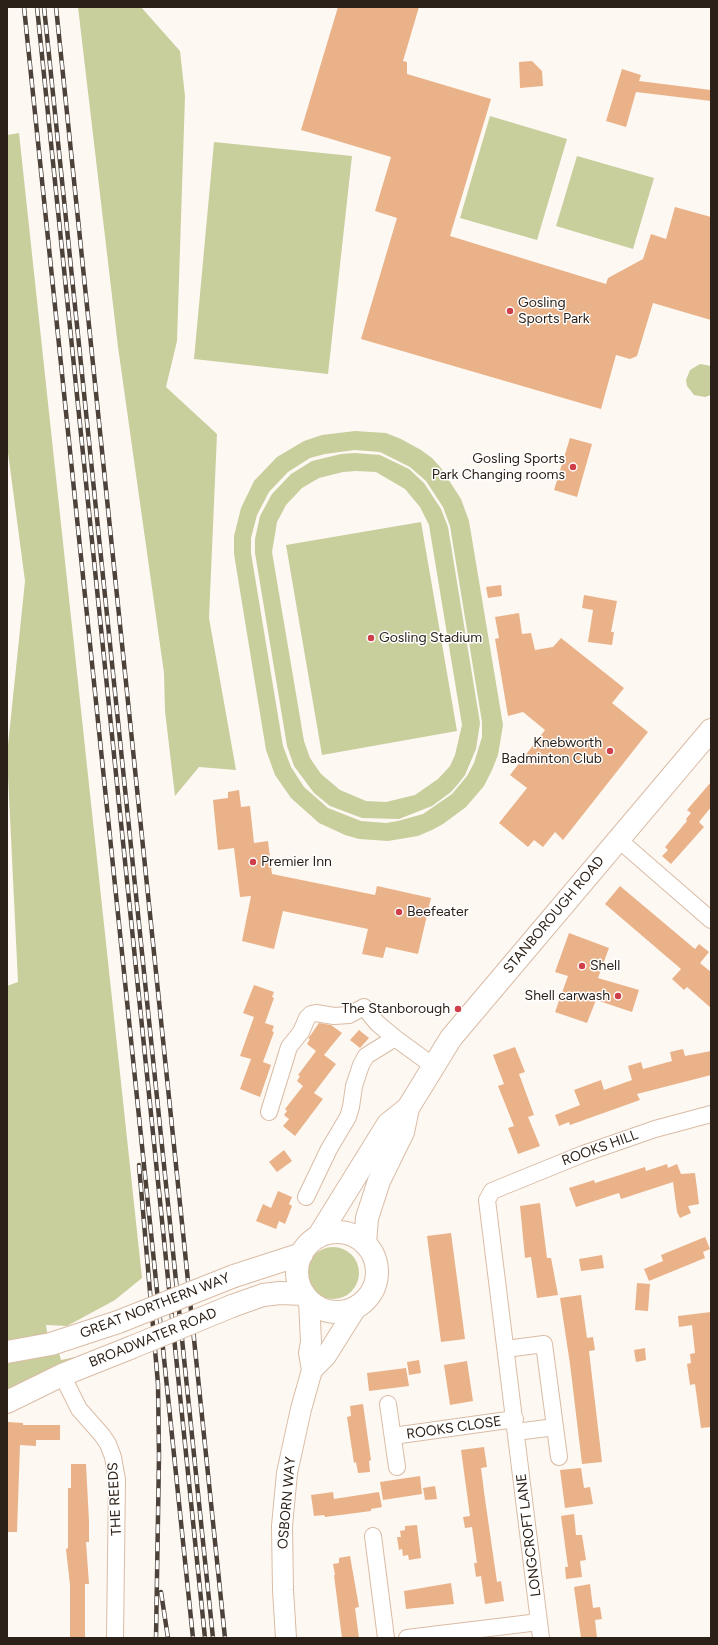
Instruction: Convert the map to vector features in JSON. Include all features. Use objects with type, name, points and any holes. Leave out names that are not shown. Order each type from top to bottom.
[{"type":"main road","name":"STANBOROUGH ROAD","points":[[365,1243],[367,1218],[380,1181],[403,1132],[408,1108],[432,1065],[451,1038],[585,877],[619,840],[711,730]]},
{"type":"main road","name":"STANBOROUGH ROAD","points":[[318,1237],[388,1124],[408,1108]]},
{"type":"main road","points":[[330,1232],[355,1236],[365,1243],[372,1253],[376,1264],[377,1276],[374,1287],[368,1298],[347,1311],[336,1312],[325,1310],[306,1297],[297,1274],[298,1264],[302,1254],[309,1244],[318,1237],[330,1232]]},
{"type":"main road","name":"GREAT NORTHERN WAY","points":[[7,1352],[51,1344],[118,1322],[234,1276],[302,1254]]},
{"type":"main road","name":"BROADWATER ROAD","points":[[7,1402],[62,1375],[232,1306],[263,1295],[280,1293],[306,1297]]},
{"type":"street","points":[[619,840],[711,920]]},
{"type":"street","points":[[269,1112],[290,1047],[301,1032],[310,1014],[316,1013],[334,1016],[349,1015],[364,1008],[395,1038],[432,1065]]},
{"type":"street","points":[[306,1197],[329,1149],[348,1117],[355,1080],[366,1056],[395,1038]]},
{"type":"street","name":"ROOKS HILL","points":[[492,1191],[583,1154],[655,1129],[711,1114]]},
{"type":"street","name":"LONGCROFT LANE","points":[[492,1191],[487,1200],[516,1425],[541,1638]]},
{"type":"street","name":"OSBORN WAY","points":[[286,1638],[283,1590],[282,1526],[288,1473],[301,1409],[312,1370],[309,1353],[311,1336],[306,1297]]},
{"type":"street","name":"OSBORN WAY","points":[[312,1370],[326,1356],[358,1305]]},
{"type":"street","points":[[506,1349],[544,1344],[559,1457]]},
{"type":"street","name":"THE REEDS","points":[[62,1375],[79,1409],[102,1435],[108,1444],[113,1457],[117,1480],[115,1638]]},
{"type":"street","name":"ROOKS CLOSE","points":[[388,1404],[397,1467]]},
{"type":"street","points":[[516,1425],[555,1427]]},
{"type":"street","name":"ROOKS CLOSE","points":[[393,1436],[516,1425]]},
{"type":"street","points":[[373,1536],[386,1638]]},
{"type":"street","points":[[407,1638],[539,1622]]},
{"type":"green space","points":[[78,7],[141,7],[180,51],[185,96],[177,341],[166,387],[217,434],[209,618],[236,770],[199,767],[175,796],[165,711],[164,673],[118,347]]},
{"type":"green space","points":[[490,116],[567,139],[537,240],[460,218]]},
{"type":"green space","points":[[19,133],[142,1278],[115,1300],[67,1326],[46,1325],[48,1338],[7,1343],[7,986],[18,982],[7,755],[25,581],[7,445],[7,135]]},
{"type":"green space","points":[[214,142],[352,156],[328,374],[194,359]]},
{"type":"green space","points":[[577,156],[654,178],[633,249],[556,226]]},
{"type":"green space","points":[[700,364],[711,366],[711,395],[705,397],[694,395],[687,386],[686,380],[690,370]]},
{"type":"green space","points":[[355,431],[386,433],[421,450],[432,458],[441,468],[461,499],[469,521],[503,725],[498,755],[484,786],[466,807],[443,824],[418,836],[388,841],[359,839],[345,835],[319,823],[291,798],[275,775],[266,750],[234,554],[234,536],[241,508],[254,481],[277,457],[304,441],[322,435]],"holes":[[[355,450],[380,452],[410,467],[426,481],[443,507],[450,526],[482,722],[482,737],[474,763],[467,776],[452,794],[423,814],[386,823],[361,821],[328,808],[304,787],[291,767],[283,746],[251,553],[251,538],[257,515],[269,492],[288,472],[310,458],[325,454]]]},
{"type":"green space","points":[[355,453],[380,455],[409,469],[424,483],[441,509],[448,527],[480,723],[476,749],[465,775],[458,784],[451,792],[432,806],[399,819],[362,818],[330,806],[314,793],[294,766],[287,746],[255,553],[255,539],[260,516],[272,494],[291,474],[312,461],[341,454]],"holes":[[[343,472],[376,472],[405,489],[420,507],[429,525],[462,725],[455,755],[450,766],[438,779],[415,795],[386,802],[366,801],[340,790],[321,774],[310,758],[304,741],[272,552],[277,522],[286,505],[302,488],[319,478]]]},
{"type":"green space","name":"Gosling Stadium","points":[[421,522],[457,731],[322,755],[286,545]]},
{"type":"green space","points":[[328,1247],[338,1247],[352,1254],[359,1268],[359,1278],[352,1292],[338,1299],[328,1299],[318,1295],[311,1288],[307,1278],[307,1268],[311,1258],[318,1251]]},
{"type":"green space","points":[[58,1349],[61,1360],[75,1357],[76,1359],[7,1391],[7,1359]]},
{"type":"building","name":"Gosling Sports Park","points":[[338,7],[419,7],[403,61],[407,62],[407,74],[491,99],[450,236],[606,284],[608,278],[643,259],[651,234],[666,239],[675,207],[711,217],[711,320],[653,303],[637,356],[630,359],[616,355],[601,409],[361,339],[397,218],[375,211],[391,157],[301,130]]},
{"type":"building","points":[[532,61],[542,71],[543,86],[520,88],[519,62]]},
{"type":"building","points":[[622,69],[641,75],[639,81],[711,90],[711,101],[636,92],[626,127],[606,121]]},
{"type":"building","name":"Gosling Sports Park Changing rooms","points":[[570,438],[592,444],[577,497],[554,490]]},
{"type":"building","points":[[501,585],[502,596],[488,598],[486,587]]},
{"type":"building","points":[[584,595],[617,601],[611,632],[614,632],[612,645],[588,642],[593,610],[582,608]]},
{"type":"building","points":[[519,613],[522,634],[531,633],[535,650],[553,647],[561,638],[624,688],[612,703],[648,732],[563,840],[555,832],[543,847],[534,840],[528,847],[499,823],[527,788],[510,775],[545,730],[523,712],[508,716],[495,639],[499,638],[495,617]]},
{"type":"building","points":[[711,782],[711,807],[699,822],[704,827],[671,864],[662,856],[668,850],[665,847],[687,821],[686,819],[691,813],[687,810]]},
{"type":"building","name":"Premier Inn","points":[[239,790],[241,807],[250,806],[254,843],[268,841],[272,874],[375,895],[377,886],[431,898],[418,954],[386,947],[383,958],[362,954],[368,929],[283,911],[274,949],[242,941],[251,896],[240,897],[234,848],[218,850],[213,800],[228,798],[228,792]]},
{"type":"building","points":[[620,886],[695,949],[699,944],[709,952],[700,963],[711,972],[711,1008],[687,987],[684,990],[672,979],[681,969],[605,904]]},
{"type":"building","points":[[569,933],[609,948],[598,978],[639,990],[632,1012],[596,1000],[587,1023],[555,1012],[568,976],[555,972]]},
{"type":"building","points":[[254,985],[274,992],[272,997],[274,998],[265,1023],[274,1026],[272,1031],[274,1032],[263,1062],[271,1065],[260,1097],[240,1089],[251,1059],[240,1056],[254,1017],[243,1013]]},
{"type":"building","points":[[319,1023],[331,1025],[342,1033],[324,1055],[336,1064],[314,1093],[323,1099],[295,1136],[283,1126],[289,1119],[284,1115],[287,1111],[285,1109],[303,1086],[297,1081],[300,1076],[298,1075],[316,1051],[307,1044],[310,1039],[308,1038]]},
{"type":"building","points":[[359,1030],[369,1038],[360,1048],[350,1040]]},
{"type":"building","points":[[515,1047],[525,1072],[519,1074],[534,1115],[528,1117],[540,1146],[518,1154],[508,1128],[514,1126],[498,1086],[504,1084],[493,1055]]},
{"type":"building","points":[[683,1049],[685,1056],[711,1051],[711,1075],[637,1094],[640,1100],[570,1125],[569,1122],[559,1126],[555,1115],[580,1105],[574,1090],[601,1080],[604,1090],[632,1080],[628,1066],[641,1062],[643,1069],[672,1061],[670,1052]]},
{"type":"building","points":[[284,1150],[292,1161],[277,1172],[269,1162]]},
{"type":"building","points":[[667,1164],[668,1168],[677,1164],[681,1174],[695,1173],[699,1204],[688,1206],[691,1213],[680,1218],[677,1212],[673,1182],[621,1199],[619,1193],[576,1207],[569,1188],[594,1180],[595,1183],[645,1167],[646,1171]]},
{"type":"building","points":[[278,1191],[292,1197],[289,1204],[292,1206],[285,1224],[279,1221],[276,1229],[256,1221],[263,1204],[271,1208]]},
{"type":"building","points":[[540,1203],[547,1258],[551,1258],[558,1295],[537,1298],[531,1257],[525,1258],[520,1206]]},
{"type":"building","points":[[451,1233],[465,1339],[441,1342],[427,1236]]},
{"type":"building","points":[[705,1237],[710,1249],[703,1252],[705,1258],[649,1281],[644,1269],[663,1261],[661,1255]]},
{"type":"building","points":[[602,1255],[604,1268],[581,1271],[579,1259]]},
{"type":"building","points":[[637,1283],[650,1284],[648,1311],[635,1310]]},
{"type":"building","points":[[581,1295],[587,1338],[593,1337],[595,1350],[589,1351],[602,1462],[582,1464],[570,1364],[560,1298]]},
{"type":"building","points":[[711,1312],[711,1427],[701,1428],[695,1384],[690,1385],[687,1364],[691,1363],[690,1354],[695,1353],[692,1325],[679,1327],[678,1316]]},
{"type":"building","points":[[645,1348],[646,1360],[636,1362],[634,1350]]},
{"type":"building","points":[[419,1360],[421,1373],[409,1375],[407,1362]]},
{"type":"building","points":[[467,1361],[473,1401],[450,1405],[444,1365]]},
{"type":"building","points":[[406,1368],[409,1386],[369,1391],[367,1373]]},
{"type":"building","points":[[363,1404],[371,1460],[369,1461],[370,1472],[358,1473],[356,1462],[354,1463],[347,1417],[351,1416],[350,1406]]},
{"type":"building","points":[[8,1422],[23,1423],[23,1425],[60,1425],[60,1440],[36,1440],[36,1446],[20,1445],[17,1532],[7,1532]]},
{"type":"building","points":[[484,1447],[487,1467],[481,1468],[485,1499],[497,1582],[501,1581],[504,1601],[485,1604],[481,1576],[476,1577],[474,1563],[477,1563],[472,1527],[465,1528],[463,1517],[470,1516],[461,1450]]},
{"type":"building","points":[[71,1464],[86,1464],[89,1542],[86,1542],[89,1584],[85,1584],[85,1638],[70,1638],[70,1585],[66,1549],[68,1548],[68,1488],[71,1488]]},
{"type":"building","points":[[581,1468],[584,1488],[590,1487],[593,1504],[565,1508],[560,1470]]},
{"type":"building","points":[[420,1476],[422,1494],[383,1500],[380,1482]]},
{"type":"building","points":[[435,1486],[437,1499],[425,1500],[423,1488]]},
{"type":"building","points":[[333,1492],[334,1499],[379,1492],[382,1507],[371,1509],[371,1511],[325,1517],[324,1515],[314,1516],[311,1495]]},
{"type":"building","points":[[574,1514],[576,1535],[582,1535],[586,1560],[580,1561],[582,1577],[566,1579],[565,1567],[568,1567],[561,1516]]},
{"type":"building","points":[[417,1525],[421,1558],[409,1560],[408,1555],[403,1556],[402,1549],[399,1550],[397,1537],[401,1537],[400,1531],[405,1530],[405,1526]]},
{"type":"building","points":[[350,1556],[359,1607],[355,1608],[359,1638],[342,1638],[334,1575],[333,1564],[339,1563],[339,1558]]},
{"type":"building","points":[[451,1583],[454,1604],[406,1609],[404,1591]]},
{"type":"building","points":[[590,1584],[593,1608],[600,1607],[602,1619],[595,1620],[597,1638],[581,1638],[574,1587]]},
{"type":"railway","points":[[24,7],[193,1638]]},
{"type":"railway","points":[[37,7],[205,1638]]},
{"type":"railway","points":[[44,7],[213,1638]]},
{"type":"railway","points":[[56,7],[225,1638]]},
{"type":"railway","points":[[139,1165],[158,1384],[159,1456],[156,1638]]},
{"type":"railway","points":[[161,1592],[168,1638]]},
{"type":"place","name":"Gosling Sports Park","points":[[510,311]]},
{"type":"place","name":"Gosling Sports Park Changing rooms","points":[[573,467]]},
{"type":"place","name":"Gosling Stadium","points":[[371,638]]},
{"type":"place","name":"Knebworth Badminton Club","points":[[610,751]]},
{"type":"place","name":"Premier Inn","points":[[253,862]]},
{"type":"place","name":"Beefeater","points":[[399,912]]},
{"type":"place","name":"Shell","points":[[582,966]]},
{"type":"place","name":"Shell carwash","points":[[618,996]]},
{"type":"place","name":"The Stanborough","points":[[458,1009]]}]
